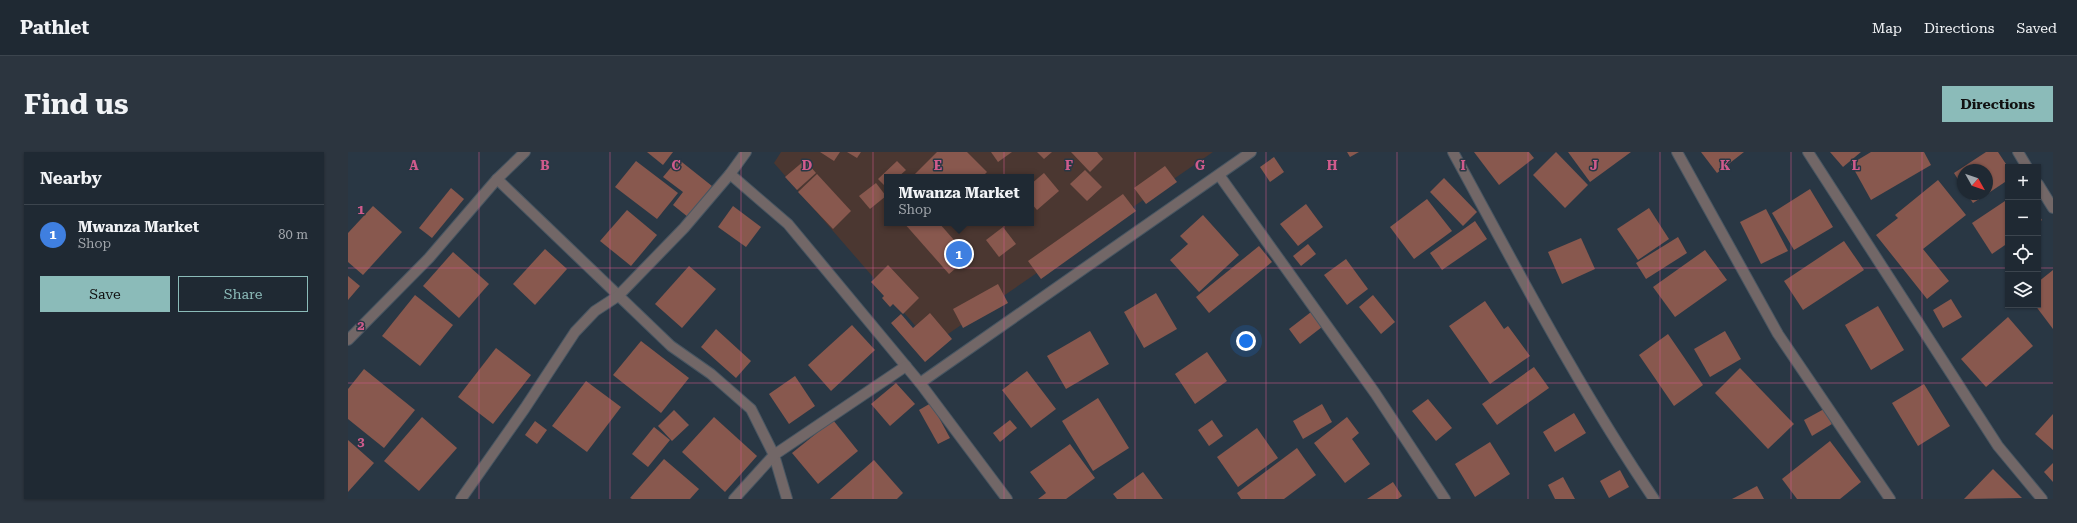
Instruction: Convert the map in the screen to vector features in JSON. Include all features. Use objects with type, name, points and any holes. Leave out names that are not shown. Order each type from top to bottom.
[{"type":"street","points":[[348,340],[429,258],[497,179],[525,152]]},
{"type":"street","points":[[461,499],[525,408],[575,332],[595,311],[618,296],[684,228],[730,174],[746,152]]},
{"type":"street","points":[[920,383],[1252,152]]},
{"type":"street","points":[[1453,152],[1542,314],[1632,466],[1654,499]]},
{"type":"street","points":[[1677,152],[1778,334],[1890,499]]},
{"type":"street","points":[[1808,152],[1998,446],[2042,499]]},
{"type":"street","points":[[2018,152],[2025,164]]},
{"type":"street","points":[[730,174],[788,224],[920,383],[997,482],[1007,499]]},
{"type":"street","points":[[1219,175],[1375,393],[1445,499]]},
{"type":"street","points":[[497,179],[671,346],[711,374],[751,409],[774,455],[787,499]]},
{"type":"street","points":[[2041,189],[2053,208]]},
{"type":"street","points":[[734,499],[774,455],[906,366]]},
{"type":"shaded area","points":[[781,152],[1213,152],[932,345],[774,163]]},
{"type":"building","points":[[647,152],[673,152],[663,165]]},
{"type":"building","points":[[820,152],[840,152],[834,161]]},
{"type":"building","points":[[847,152],[861,152],[857,158]]},
{"type":"building","points":[[937,152],[967,152],[987,172],[985,174],[915,174]]},
{"type":"building","points":[[991,152],[1012,152],[998,162]]},
{"type":"building","points":[[1037,152],[1052,152],[1044,159]]},
{"type":"building","points":[[1071,152],[1097,152],[1103,159],[1090,172]]},
{"type":"building","points":[[1347,152],[1359,152],[1350,157]]},
{"type":"building","points":[[1474,152],[1529,152],[1534,158],[1499,185]]},
{"type":"building","points":[[1556,152],[1588,185],[1565,208],[1533,175]]},
{"type":"building","points":[[1568,152],[1631,152],[1590,182]]},
{"type":"building","points":[[1701,152],[1744,152],[1717,173]]},
{"type":"building","points":[[1830,152],[1861,152],[1843,167]]},
{"type":"building","points":[[1871,152],[1924,152],[1931,165],[1871,200],[1851,164]]},
{"type":"building","points":[[1986,152],[1998,152],[2006,164],[2005,182],[1993,190],[1993,164],[1968,164]]},
{"type":"building","points":[[1274,157],[1284,172],[1270,182],[1260,167]]},
{"type":"building","points":[[678,159],[712,186],[688,217],[673,205],[683,192],[663,177]]},
{"type":"building","points":[[805,160],[816,173],[797,190],[785,177]]},
{"type":"building","points":[[636,161],[678,193],[657,219],[615,187]]},
{"type":"building","points":[[897,161],[906,170],[901,174],[884,174],[884,185],[878,179]]},
{"type":"building","points":[[1165,166],[1177,182],[1146,204],[1134,188]]},
{"type":"building","points":[[1085,170],[1102,187],[1087,201],[1070,184]]},
{"type":"building","points":[[1044,173],[1059,191],[1037,210],[1034,206],[1034,181]]},
{"type":"building","points":[[817,174],[851,211],[833,229],[798,192]]},
{"type":"building","points":[[1444,178],[1477,212],[1463,226],[1430,192]]},
{"type":"building","points":[[1938,180],[1966,215],[1923,249],[1949,281],[1927,299],[1876,235],[1898,218],[1895,215]]},
{"type":"building","points":[[876,183],[884,193],[884,198],[870,209],[859,196]]},
{"type":"building","points":[[451,188],[464,199],[432,238],[419,228]]},
{"type":"building","points":[[1810,189],[1833,227],[1794,250],[1772,213]]},
{"type":"building","points":[[1123,194],[1136,211],[1041,279],[1028,261]]},
{"type":"building","points":[[1427,199],[1452,231],[1414,259],[1390,227]]},
{"type":"building","points":[[1971,200],[1978,200],[1973,203]]},
{"type":"building","points":[[2005,201],[2005,245],[1992,254],[1972,223]]},
{"type":"building","points":[[1306,204],[1323,227],[1298,246],[1280,224]]},
{"type":"building","points":[[373,206],[402,232],[363,275],[348,262],[348,233]]},
{"type":"building","points":[[733,206],[761,227],[746,247],[718,227]]},
{"type":"building","points":[[1649,208],[1669,239],[1638,260],[1617,229]]},
{"type":"building","points":[[1766,209],[1788,251],[1761,264],[1740,222]]},
{"type":"building","points":[[627,210],[657,235],[631,266],[600,241]]},
{"type":"building","points":[[1203,215],[1239,255],[1199,292],[1170,260],[1188,244],[1180,236]]},
{"type":"building","points":[[1475,221],[1487,239],[1442,270],[1430,253]]},
{"type":"building","points":[[907,226],[942,226],[969,257],[949,274]]},
{"type":"building","points":[[1003,227],[1016,244],[999,257],[986,240]]},
{"type":"building","points":[[1678,237],[1687,253],[1646,279],[1636,263]]},
{"type":"building","points":[[1581,238],[1595,269],[1562,284],[1548,252]]},
{"type":"building","points":[[1844,241],[1864,270],[1803,310],[1784,281]]},
{"type":"building","points":[[1308,244],[1316,254],[1301,266],[1293,256]]},
{"type":"building","points":[[1259,246],[1272,262],[1209,313],[1196,297]]},
{"type":"building","points":[[545,249],[567,269],[535,305],[513,284]]},
{"type":"building","points":[[1705,250],[1727,280],[1675,317],[1653,287]]},
{"type":"building","points":[[453,252],[489,284],[459,318],[423,286]]},
{"type":"building","points":[[1346,259],[1368,289],[1347,305],[1324,275]]},
{"type":"building","points":[[888,265],[919,298],[903,314],[893,304],[890,307],[882,298],[884,296],[871,282]]},
{"type":"building","points":[[689,266],[716,289],[682,328],[655,304]]},
{"type":"building","points":[[2053,270],[2053,329],[2037,308],[2041,308],[2041,280]]},
{"type":"building","points":[[348,276],[360,286],[348,300]]},
{"type":"building","points":[[998,284],[1008,303],[963,328],[953,309]]},
{"type":"building","points":[[1156,293],[1177,329],[1144,348],[1124,312]]},
{"type":"building","points":[[415,295],[453,325],[420,366],[382,336]]},
{"type":"building","points":[[1373,295],[1395,322],[1381,334],[1359,307]]},
{"type":"building","points":[[1951,299],[1962,317],[1943,328],[1933,310]]},
{"type":"building","points":[[1485,301],[1504,329],[1508,326],[1530,356],[1490,384],[1449,326]]},
{"type":"building","points":[[1878,306],[1904,350],[1871,370],[1845,325]]},
{"type":"building","points":[[1311,312],[1322,327],[1300,344],[1289,329]]},
{"type":"building","points":[[930,313],[952,339],[925,362],[891,323],[901,314],[913,328]]},
{"type":"building","points":[[2008,317],[2033,346],[1986,387],[1961,359]]},
{"type":"building","points":[[852,325],[875,350],[831,391],[808,365]]},
{"type":"building","points":[[716,329],[751,361],[736,378],[701,347]]},
{"type":"building","points":[[1090,331],[1109,364],[1066,389],[1047,356]]},
{"type":"building","points":[[1725,331],[1741,359],[1710,377],[1694,349]]},
{"type":"building","points":[[1668,334],[1703,385],[1674,406],[1639,355]]},
{"type":"building","points":[[641,341],[689,378],[661,413],[613,375]]},
{"type":"building","points":[[496,348],[531,375],[493,424],[458,397]]},
{"type":"building","points":[[1207,352],[1227,381],[1195,404],[1175,374]]},
{"type":"building","points":[[1534,367],[1549,388],[1497,425],[1482,404]]},
{"type":"building","points":[[1740,368],[1794,424],[1768,449],[1715,393]]},
{"type":"building","points":[[364,369],[415,410],[384,448],[348,419],[348,389]]},
{"type":"building","points":[[1027,371],[1056,409],[1031,428],[1002,390]]},
{"type":"building","points":[[795,376],[815,406],[789,424],[769,394]]},
{"type":"building","points":[[586,381],[621,407],[587,452],[552,426]]},
{"type":"building","points":[[896,383],[915,404],[890,426],[871,404]]},
{"type":"building","points":[[1924,384],[1950,426],[1918,446],[1892,403]]},
{"type":"building","points":[[1098,398],[1129,448],[1093,471],[1062,421]]},
{"type":"building","points":[[1428,399],[1452,428],[1436,441],[1412,411]]},
{"type":"building","points":[[931,403],[950,438],[938,444],[919,410]]},
{"type":"building","points":[[1322,404],[1332,422],[1303,439],[1293,421]]},
{"type":"building","points":[[1824,409],[1832,424],[1812,436],[1804,420]]},
{"type":"building","points":[[674,410],[689,425],[672,441],[658,426]]},
{"type":"building","points":[[1574,413],[1586,433],[1555,452],[1543,432]]},
{"type":"building","points":[[2053,414],[2053,450],[2035,434]]},
{"type":"building","points":[[422,417],[457,448],[419,491],[384,461]]},
{"type":"building","points":[[714,417],[757,456],[725,492],[682,452]]},
{"type":"building","points":[[1347,417],[1359,433],[1352,439],[1370,464],[1345,483],[1314,443]]},
{"type":"building","points":[[833,420],[858,451],[818,484],[792,453]]},
{"type":"building","points":[[1010,420],[1017,428],[1000,442],[993,433]]},
{"type":"building","points":[[1212,420],[1223,436],[1209,446],[1198,430]]},
{"type":"building","points":[[535,421],[547,430],[537,444],[525,435]]},
{"type":"building","points":[[654,427],[670,440],[648,467],[632,454]]},
{"type":"building","points":[[1257,428],[1278,458],[1238,487],[1217,457]]},
{"type":"building","points":[[348,440],[374,463],[348,492]]},
{"type":"building","points":[[1830,441],[1861,482],[1840,499],[1797,499],[1782,479]]},
{"type":"building","points":[[1490,442],[1510,474],[1475,497],[1455,464]]},
{"type":"building","points":[[1070,444],[1095,478],[1066,499],[1038,499],[1046,493],[1030,472]]},
{"type":"building","points":[[1297,448],[1316,475],[1284,499],[1241,499],[1237,493]]},
{"type":"building","points":[[664,459],[699,489],[690,499],[630,498]]},
{"type":"building","points":[[874,460],[903,493],[897,499],[830,499]]},
{"type":"building","points":[[2053,463],[2053,482],[2044,472]]},
{"type":"building","points":[[1993,469],[2022,498],[1964,499]]},
{"type":"building","points":[[1620,470],[1629,487],[1609,498],[1600,481]]},
{"type":"building","points":[[1143,472],[1163,499],[1117,499],[1113,494]]},
{"type":"building","points":[[1563,477],[1575,499],[1555,499],[1548,485]]},
{"type":"building","points":[[1393,482],[1402,496],[1398,499],[1367,499]]},
{"type":"building","points":[[1757,486],[1764,499],[1732,499]]},
{"type":"place","name":"Mwanza Market","points":[[959,254]]}]
